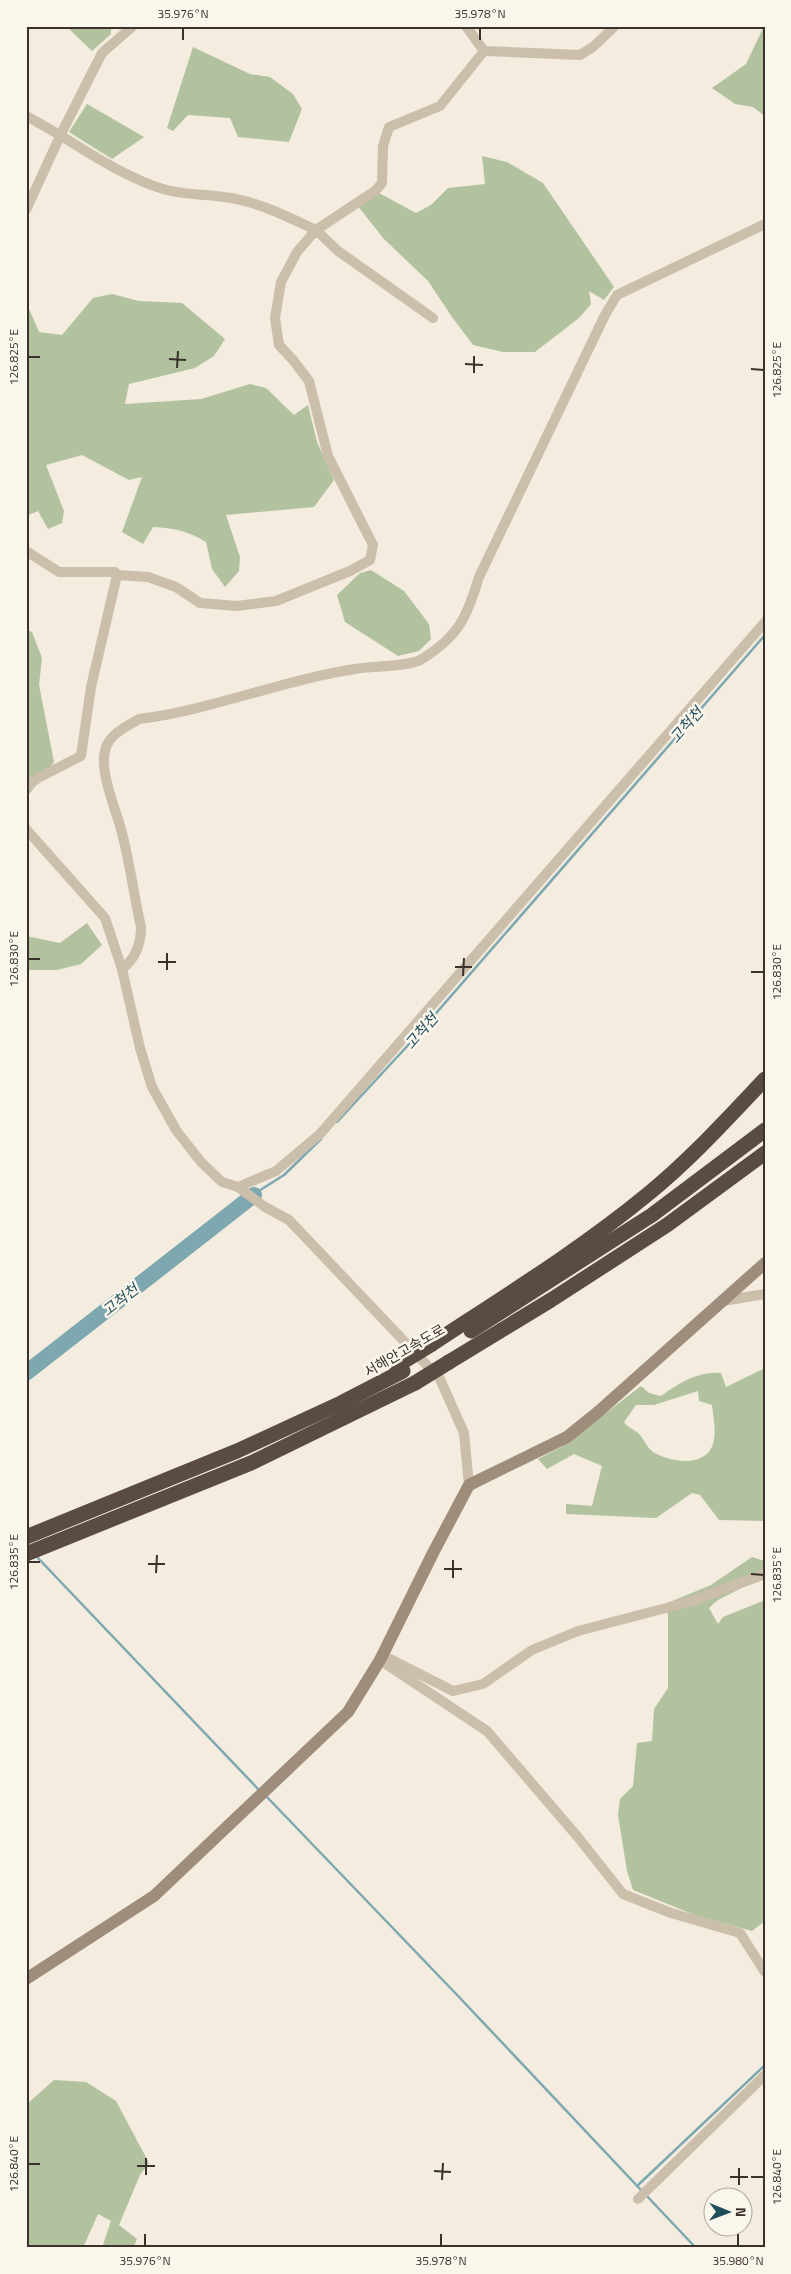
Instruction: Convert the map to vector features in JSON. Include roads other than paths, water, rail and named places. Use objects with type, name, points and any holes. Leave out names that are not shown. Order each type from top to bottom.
[{"type":"highway","points":[[26,1537],[237,1451],[342,1403],[435,1348],[574,1251],[649,1194],[722,1124],[765,1079]]},
{"type":"highway","name":"서해안고속도로","points":[[435,1348],[646,1219],[765,1130]]},
{"type":"highway","points":[[26,1554],[251,1463],[415,1383],[551,1300],[667,1225],[765,1153]]},
{"type":"street","points":[[26,210],[61,134],[102,53],[133,26]]},
{"type":"street","points":[[466,26],[484,51]]},
{"type":"street","points":[[484,51],[580,55],[593,48],[615,26]]},
{"type":"street","points":[[26,787],[38,778],[81,756],[91,687],[117,575],[148,577],[176,587],[200,603],[237,606],[276,601],[350,571],[370,560],[374,545],[328,456],[309,381],[279,345],[275,318],[281,282],[297,252],[316,230],[375,191],[382,183],[383,146],[389,127],[440,106],[484,51]]},
{"type":"street","points":[[26,116],[61,134],[133,177],[164,190],[225,197],[260,204],[316,230],[338,251],[433,318]]},
{"type":"street","points":[[122,969],[131,962],[141,939],[141,927],[122,832],[110,798],[103,757],[107,744],[118,732],[140,719],[354,668],[420,661],[441,646],[462,623],[469,611],[479,578],[605,315],[617,295],[765,224]]},
{"type":"street","points":[[26,551],[60,572],[115,572]]},
{"type":"street","points":[[241,1190],[276,1171],[320,1134],[765,622]]},
{"type":"street","points":[[26,829],[105,918],[122,969],[140,1048],[152,1087],[176,1130],[201,1162],[222,1182],[241,1190],[264,1207],[289,1220],[440,1379],[464,1434],[469,1485],[381,1658],[348,1712],[154,1896],[26,1979]]},
{"type":"street","points":[[469,1485],[567,1437],[598,1412],[765,1264]]},
{"type":"street","points":[[723,1301],[765,1294]]},
{"type":"street","points":[[381,1658],[453,1691],[483,1684],[532,1650],[578,1631],[689,1602],[765,1574]]},
{"type":"street","points":[[381,1658],[487,1731],[571,1829],[623,1894],[670,1913],[740,1933],[765,1972]]},
{"type":"street","points":[[642,2195],[765,2075]]},
{"type":"waterway","name":"고척천","points":[[337,1122],[411,1042],[765,635]]},
{"type":"waterway","name":"고척천","points":[[254,1194],[284,1175],[321,1139]]},
{"type":"waterway","name":"고척천","points":[[26,1373],[254,1195]]},
{"type":"waterway","points":[[36,1556],[260,1791]]},
{"type":"waterway","points":[[266,1796],[641,2190]]},
{"type":"waterway","points":[[637,2186],[765,2065]]},
{"type":"waterway","points":[[645,2194],[696,2248]]}]
